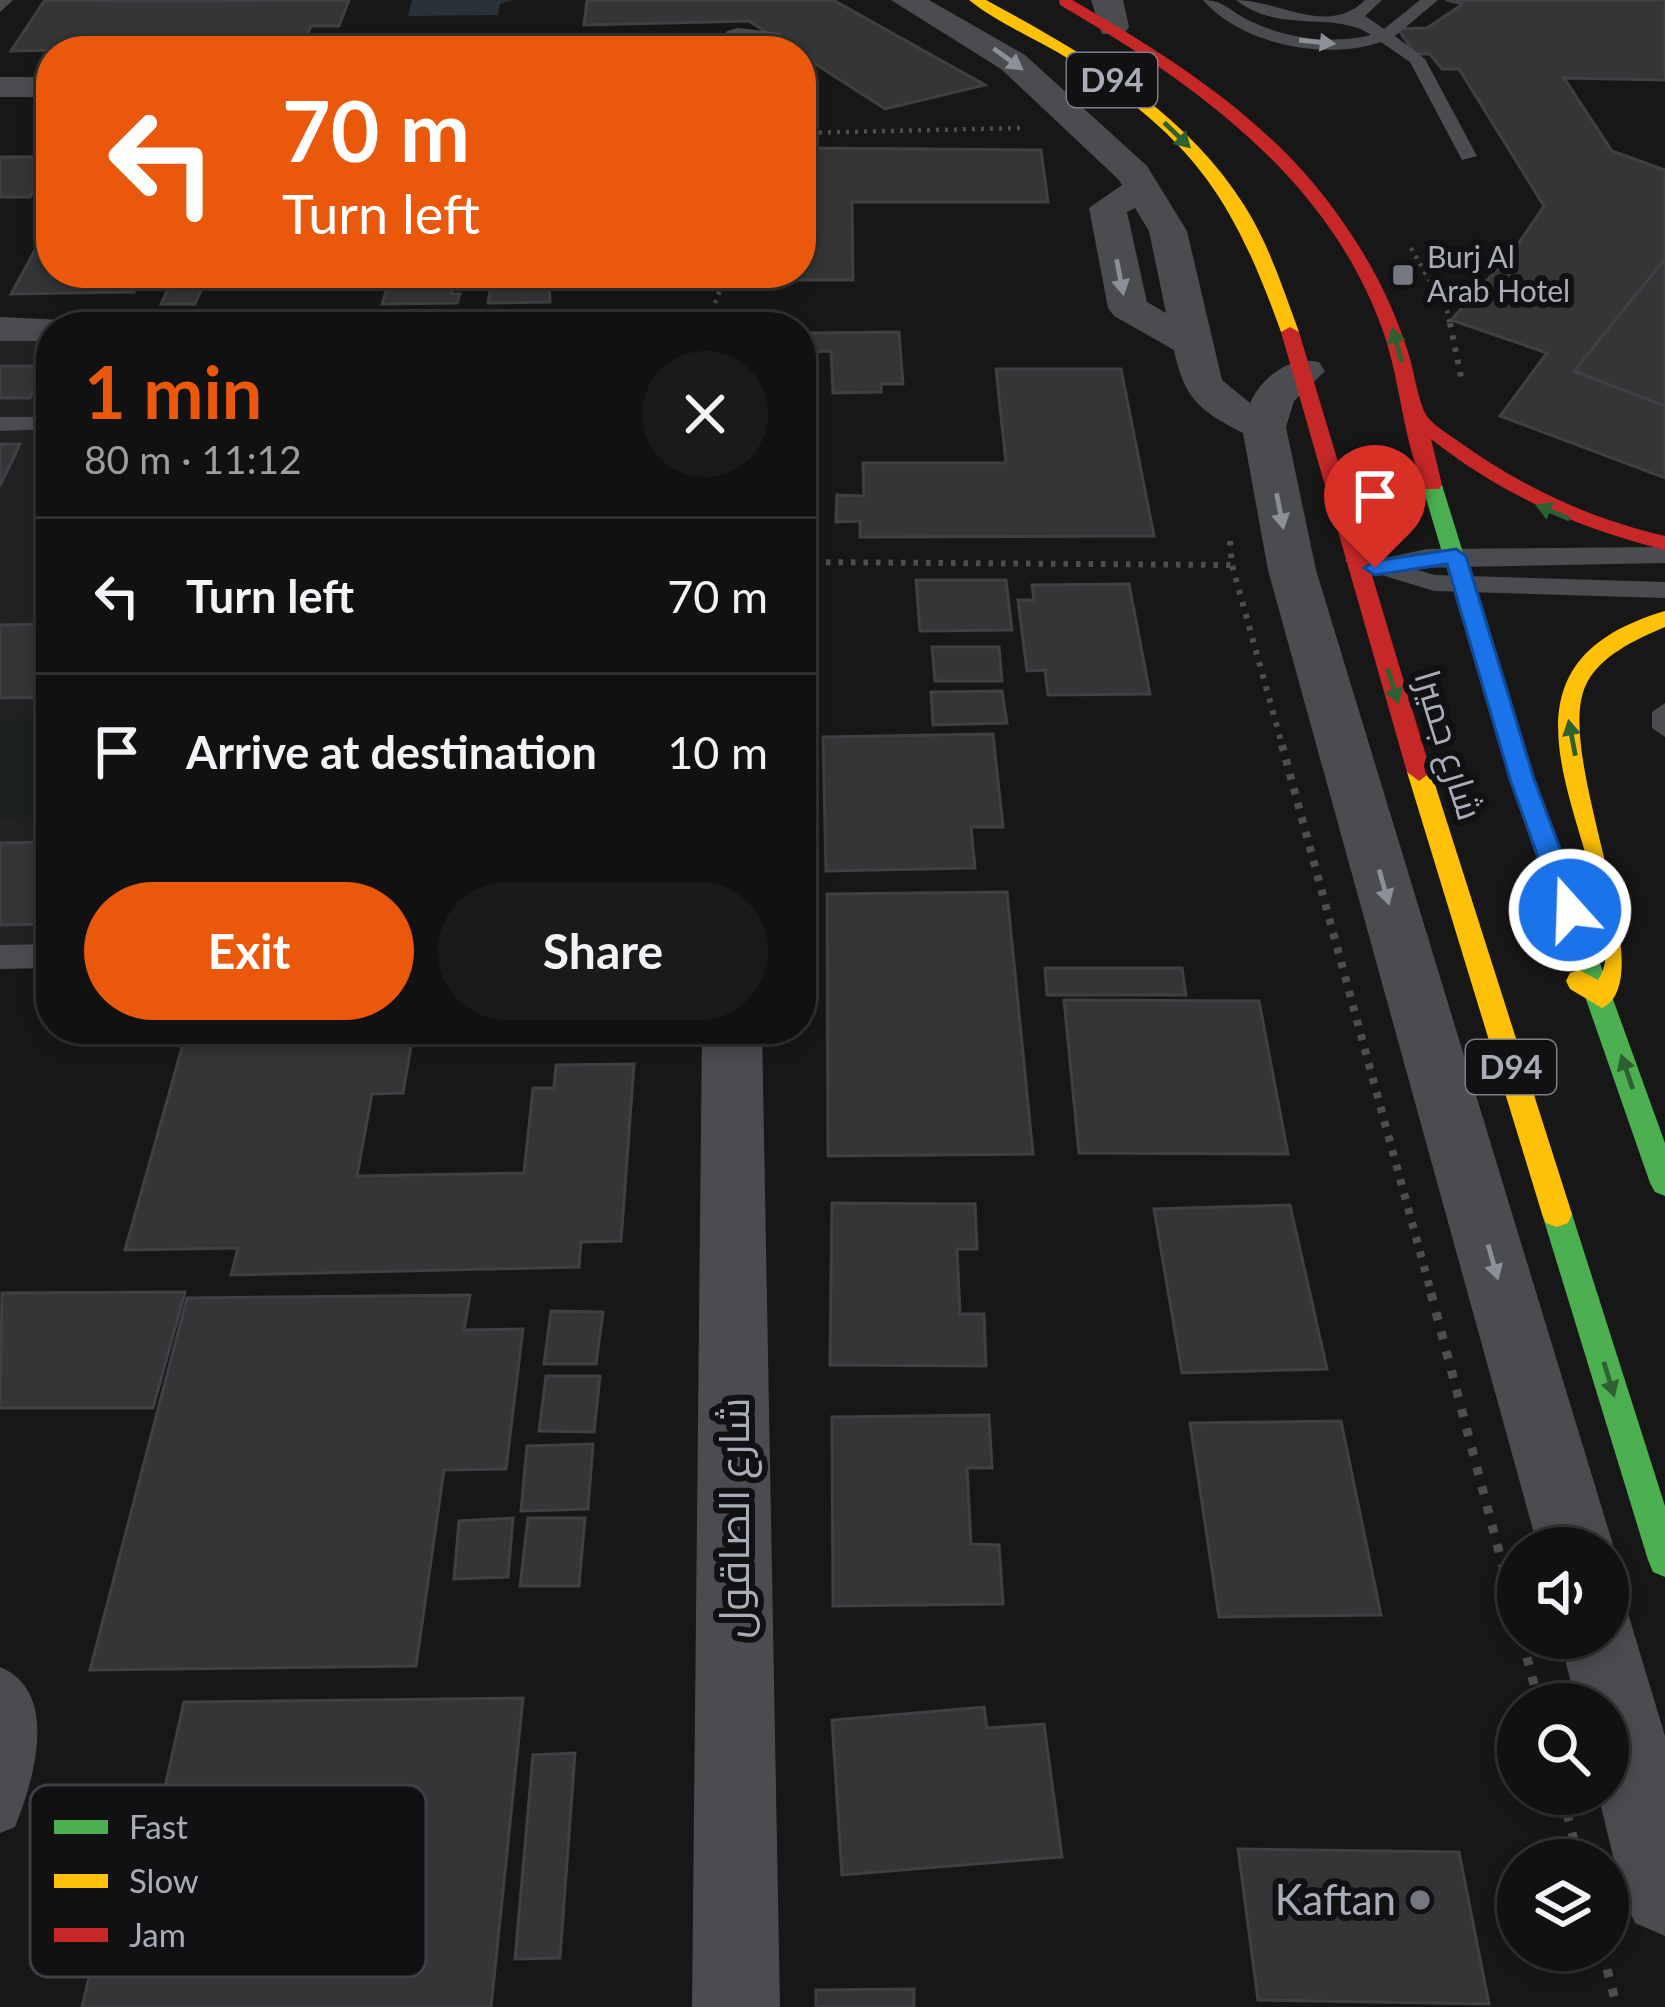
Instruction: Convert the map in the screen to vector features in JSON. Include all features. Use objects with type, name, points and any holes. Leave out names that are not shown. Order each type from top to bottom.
[{"type":"main road","name":"شارع جميرا","points":[[976,0],[1099,71],[1188,146],[1225,189],[1321,357],[1365,574],[1665,1560]]},
{"type":"main road","name":"شارع جميرا","points":[[1060,0],[1110,14],[1223,102],[1304,183],[1372,281],[1395,338],[1522,779],[1665,1183]]},
{"type":"main road","points":[[1270,275],[1298,289],[1321,357]]},
{"type":"main road","points":[[1414,416],[1479,470],[1526,500],[1583,524],[1665,543]]},
{"type":"main road","points":[[1393,531],[1417,548],[1453,547]]},
{"type":"main road","points":[[1365,574],[1389,589],[1423,591],[1442,602],[1455,620],[1565,964],[1602,997],[1624,986],[1634,970],[1635,947],[1613,864],[1570,742],[1567,707],[1574,684],[1604,652],[1665,618]]},
{"type":"street","points":[[907,0],[993,48],[1087,126],[1143,188],[1168,231],[1197,346],[1198,372],[1210,394],[1264,427]]},
{"type":"street","points":[[0,87],[36,87]]},
{"type":"street","points":[[1143,188],[1108,208],[1126,304],[1140,317],[1197,346]]},
{"type":"street","points":[[0,329],[36,329]]},
{"type":"street","points":[[1321,357],[1274,397],[1264,427],[1292,570],[1570,1527]]},
{"type":"street","name":"شارع الصاقول","points":[[732,1044],[736,2007]]},
{"type":"street","points":[[1604,1659],[1665,1893]]},
{"type":"lane","points":[[1211,0],[1244,25],[1285,38],[1336,44],[1386,34],[1430,0]]},
{"type":"lane","points":[[1244,0],[1297,17],[1354,16],[1386,34],[1417,59],[1468,156]]},
{"type":"lane","points":[[1354,16],[1374,0]]},
{"type":"lane","points":[[0,424],[36,423]]},
{"type":"lane","points":[[1365,574],[1453,547],[1665,555]]},
{"type":"lane","points":[[1365,574],[1464,586],[1665,590]]},
{"type":"lane","points":[[1665,712],[1665,728]]},
{"type":"lane","points":[[0,957],[36,956]]},
{"type":"lane","points":[[0,1688],[14,1703],[20,1735],[0,1811]]},
{"type":"path","points":[[816,133],[1087,126]]},
{"type":"path","points":[[1228,518],[1232,566],[1497,1544]]},
{"type":"path","points":[[816,562],[1292,570]]},
{"type":"path","points":[[1607,1971],[1616,2007]]},
{"type":"shaded area","points":[[412,0],[513,0],[500,4],[498,15],[408,16]]},
{"type":"shaded area","points":[[0,341],[36,341],[36,958],[0,958]]},
{"type":"shaded area","points":[[36,717],[36,818],[0,819],[0,718]]},
{"type":"building","points":[[45,0],[349,0],[339,26],[311,26],[307,36],[36,36],[36,51],[11,51]]},
{"type":"building","points":[[587,0],[833,0],[985,85],[885,109],[816,64],[816,36],[772,36],[749,21],[584,25]]},
{"type":"building","points":[[1446,0],[1665,0],[1665,80],[1564,78],[1612,151],[1665,170],[1665,259],[1574,371],[1665,406],[1665,478],[1500,416],[1547,353],[1451,320],[1512,253],[1544,206],[1459,69],[1442,69],[1430,54],[1415,54],[1398,29],[1427,28],[1463,4]]},
{"type":"building","points":[[816,148],[1041,150],[1048,202],[852,202],[853,280],[816,280]]},
{"type":"building","points":[[0,157],[36,157],[36,187],[30,197],[0,197]]},
{"type":"building","points":[[36,248],[36,288],[136,288],[134,292],[11,294]]},
{"type":"building","points":[[1665,259],[1665,406],[1574,371]]},
{"type":"building","points":[[169,288],[202,288],[195,304],[161,304]]},
{"type":"building","points":[[387,288],[454,288],[451,294],[460,294],[457,303],[382,304]]},
{"type":"building","points":[[491,288],[549,288],[550,302],[488,303]]},
{"type":"building","points":[[899,332],[903,384],[881,384],[881,392],[833,393],[831,351],[816,352],[816,333]]},
{"type":"building","points":[[0,366],[36,366],[36,386],[30,398],[0,398]]},
{"type":"building","points":[[996,369],[1121,369],[1154,536],[860,537],[860,521],[836,522],[837,495],[864,496],[863,463],[1006,463]]},
{"type":"building","points":[[0,444],[20,444],[0,486]]},
{"type":"building","points":[[916,580],[1006,580],[1012,630],[920,631]]},
{"type":"building","points":[[1129,584],[1150,694],[1048,695],[1045,670],[1027,671],[1018,600],[1034,600],[1032,585]]},
{"type":"building","points":[[36,624],[36,697],[0,698],[0,625]]},
{"type":"building","points":[[932,647],[999,647],[1002,681],[935,681]]},
{"type":"building","points":[[1002,691],[1007,723],[933,725],[931,692]]},
{"type":"building","points":[[993,734],[1003,827],[971,827],[975,868],[826,871],[823,737]]},
{"type":"building","points":[[36,842],[36,924],[0,925],[0,843]]},
{"type":"building","points":[[1007,892],[1033,1154],[828,1156],[827,894]]},
{"type":"building","points":[[1045,968],[1182,968],[1186,995],[1047,995]]},
{"type":"building","points":[[1064,1000],[1259,1001],[1288,1154],[1079,1153]]},
{"type":"building","points":[[183,1044],[411,1044],[403,1093],[372,1094],[357,1176],[524,1173],[533,1088],[554,1088],[556,1065],[634,1064],[621,1241],[581,1242],[579,1267],[231,1275],[238,1248],[125,1250]]},
{"type":"building","points":[[832,1203],[975,1204],[977,1249],[957,1249],[960,1314],[984,1314],[986,1366],[830,1365]]},
{"type":"building","points":[[1290,1205],[1327,1369],[1182,1373],[1154,1209]]},
{"type":"building","points":[[185,1292],[153,1408],[0,1408],[2,1293]]},
{"type":"building","points":[[470,1295],[464,1330],[523,1329],[506,1469],[444,1470],[416,1666],[90,1670],[187,1298]]},
{"type":"building","points":[[551,1311],[603,1312],[596,1364],[544,1364]]},
{"type":"building","points":[[546,1376],[600,1376],[594,1432],[539,1431]]},
{"type":"building","points":[[989,1415],[992,1468],[967,1468],[971,1544],[999,1545],[1003,1604],[833,1606],[832,1417]]},
{"type":"building","points":[[1341,1421],[1381,1615],[1219,1617],[1190,1423]]},
{"type":"building","points":[[593,1444],[588,1509],[521,1511],[527,1446]]},
{"type":"building","points":[[513,1518],[508,1577],[454,1579],[459,1521]]},
{"type":"building","points":[[528,1518],[585,1518],[579,1586],[520,1586]]},
{"type":"building","points":[[523,1698],[491,2007],[82,2007],[89,1977],[426,1977],[426,1785],[165,1785],[184,1702]]},
{"type":"building","points":[[984,1707],[987,1728],[1044,1724],[1062,1857],[842,1875],[832,1720]]},
{"type":"building","points":[[575,1753],[560,1958],[515,1959],[533,1755]]},
{"type":"building","points":[[1238,1849],[1459,1852],[1489,2004],[1258,2000]]},
{"type":"building","points":[[914,1989],[914,2007],[816,2007],[816,1990]]},
{"type":"traffic: fast","points":[[1432,485],[1522,781],[1665,1183]]},
{"type":"traffic: fast","points":[[1557,1214],[1665,1560]]},
{"type":"traffic: slow","points":[[976,0],[1111,81],[1200,158],[1246,222],[1290,332]]},
{"type":"traffic: slow","points":[[1579,981],[1602,997],[1617,973],[1619,940],[1572,766],[1566,725],[1572,690],[1599,655],[1665,618]]},
{"type":"traffic: slow","points":[[1419,772],[1557,1214]]},
{"type":"traffic: jam","points":[[1065,2],[1207,93],[1291,168],[1327,211],[1383,308],[1405,373],[1432,485]]},
{"type":"traffic: jam","points":[[1290,332],[1419,772]]},
{"type":"traffic: jam","points":[[1414,416],[1473,461],[1531,496],[1593,523],[1665,543]]},
{"type":"place","name":"Burj Al Arab Hotel","points":[[1403,275]]},
{"type":"place","name":"Kaftan","points":[[1420,1900]]},
{"type":"route","points":[[1375,568],[1427,556],[1456,556],[1522,779],[1570,910]]}]
